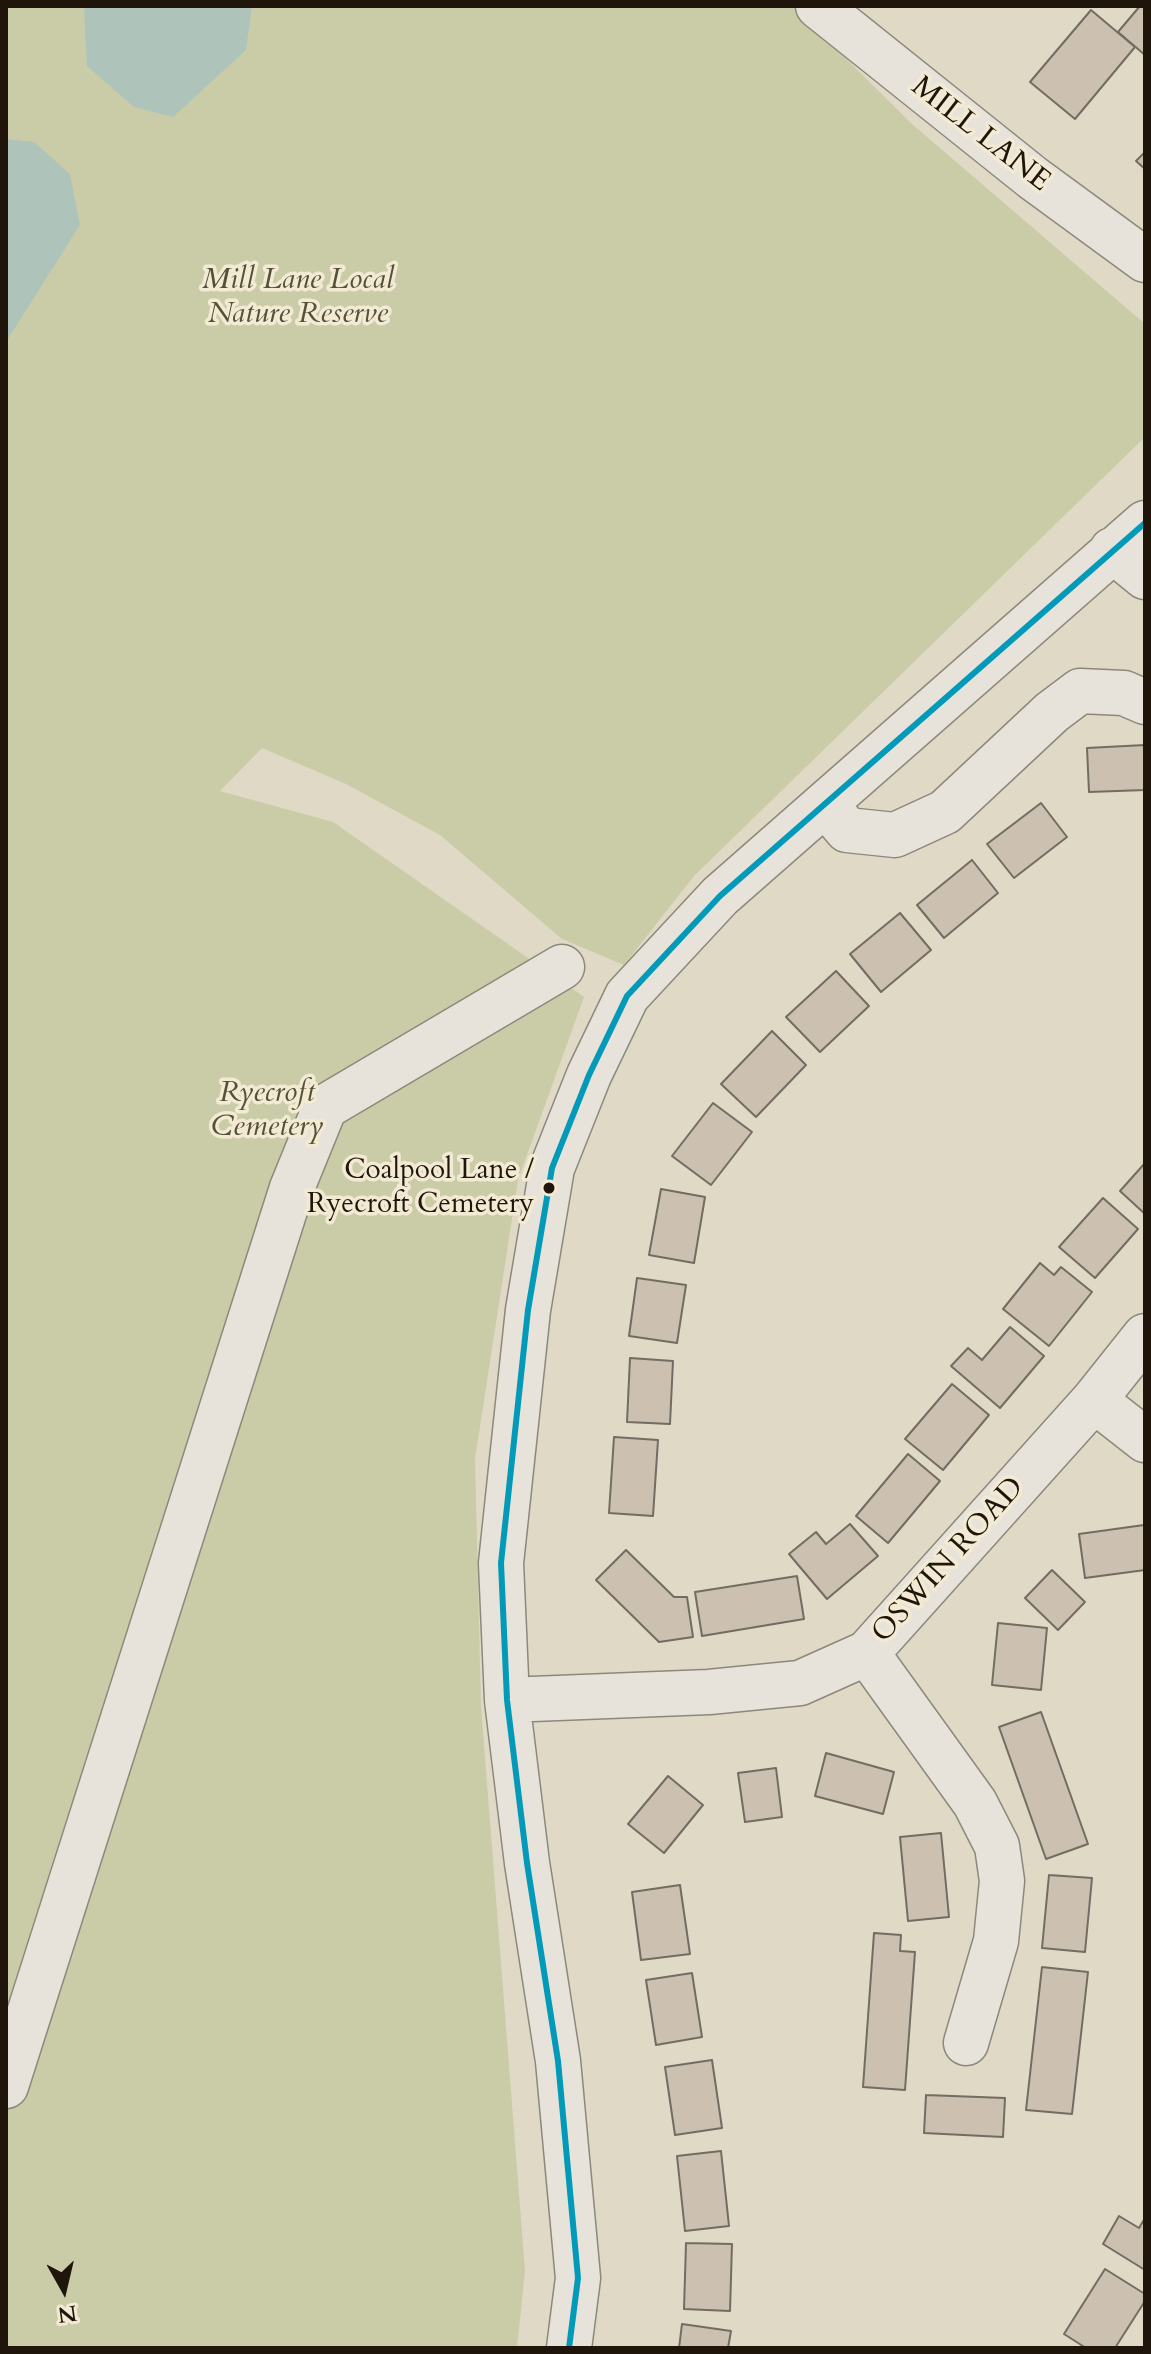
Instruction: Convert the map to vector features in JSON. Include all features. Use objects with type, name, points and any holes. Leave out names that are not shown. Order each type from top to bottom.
[{"type":"street","name":"MILL LANE","points":[[818,6],[1033,178],[1145,260]]},
{"type":"street","points":[[569,2348],[578,2278],[559,2077],[527,1863],[507,1700],[501,1563],[528,1310],[552,1168],[589,1075],[627,996],[720,896],[825,804],[1134,550]]},
{"type":"street","points":[[825,804],[847,830],[895,835],[945,812],[1052,712],[1080,691],[1124,693],[1145,702]]},
{"type":"street","points":[[6,2086],[292,1188],[325,1107],[562,967]]},
{"type":"street","name":"OSWIN ROAD","points":[[507,1700],[709,1692],[800,1683],[867,1653],[1094,1400],[1145,1336]]},
{"type":"street","points":[[1094,1400],[1145,1440]]},
{"type":"street","points":[[867,1653],[975,1803],[997,1846],[1002,1881],[996,1941],[966,2043]]},
{"type":"green space","points":[[6,6],[793,6],[912,124],[1145,324],[1145,437],[694,876],[624,965],[562,939],[440,835],[346,784],[262,748],[220,791],[333,822],[584,997],[518,1180],[475,1459],[481,1706],[525,2271],[517,2348],[6,2348]]},
{"type":"shaded area","points":[[88,6],[252,6],[246,50],[173,117],[134,107],[87,66],[84,10]]},
{"type":"shaded area","points":[[6,139],[34,142],[70,174],[80,225],[6,342]]},
{"type":"building","points":[[1140,6],[1145,6],[1145,55],[1118,32]]},
{"type":"building","points":[[1091,10],[1135,47],[1075,119],[1030,82]]},
{"type":"building","points":[[1145,152],[1145,169],[1136,161]]},
{"type":"building","points":[[1145,745],[1145,790],[1089,792],[1087,748]]},
{"type":"building","points":[[1041,803],[1067,837],[1014,878],[987,844]]},
{"type":"building","points":[[972,860],[998,893],[944,938],[917,905]]},
{"type":"building","points":[[900,913],[931,950],[881,992],[850,954]]},
{"type":"building","points":[[836,971],[869,1006],[820,1052],[786,1017]]},
{"type":"building","points":[[772,1031],[806,1065],[756,1117],[721,1084]]},
{"type":"building","points":[[713,1103],[752,1132],[711,1185],[672,1156]]},
{"type":"building","points":[[1145,1163],[1145,1214],[1120,1191]]},
{"type":"building","points":[[661,1189],[705,1197],[694,1263],[649,1255]]},
{"type":"building","points":[[1103,1198],[1138,1229],[1095,1278],[1059,1247]]},
{"type":"building","points":[[1040,1263],[1054,1275],[1061,1267],[1092,1292],[1049,1346],[1003,1309]]},
{"type":"building","points":[[637,1278],[686,1285],[677,1343],[629,1336]]},
{"type":"building","points":[[1010,1327],[1044,1356],[1000,1408],[951,1366],[968,1348],[982,1360]]},
{"type":"building","points":[[630,1358],[673,1361],[670,1424],[627,1422]]},
{"type":"building","points":[[952,1384],[989,1415],[943,1470],[905,1439]]},
{"type":"building","points":[[614,1437],[658,1440],[653,1516],[609,1513]]},
{"type":"building","points":[[908,1454],[940,1481],[888,1543],[856,1516]]},
{"type":"building","points":[[850,1524],[878,1556],[827,1599],[789,1554],[816,1532],[826,1544]]},
{"type":"building","points":[[1144,1525],[1145,1570],[1085,1578],[1079,1534]]},
{"type":"building","points":[[626,1550],[674,1597],[687,1597],[693,1637],[659,1642],[596,1580]]},
{"type":"building","points":[[1052,1570],[1085,1602],[1058,1630],[1025,1598]]},
{"type":"building","points":[[797,1576],[804,1619],[702,1636],[695,1592]]},
{"type":"building","points":[[998,1623],[1047,1628],[1041,1690],[992,1685]]},
{"type":"building","points":[[1041,1712],[1088,1844],[1046,1859],[999,1727]]},
{"type":"building","points":[[826,1753],[894,1772],[883,1814],[815,1796]]},
{"type":"building","points":[[776,1768],[782,1817],[745,1822],[738,1773]]},
{"type":"building","points":[[668,1776],[703,1805],[664,1853],[628,1824]]},
{"type":"building","points":[[941,1833],[949,1917],[908,1921],[900,1837]]},
{"type":"building","points":[[1049,1875],[1092,1878],[1085,1952],[1042,1948]]},
{"type":"building","points":[[680,1885],[690,1954],[641,1960],[632,1892]]},
{"type":"building","points":[[874,1933],[901,1935],[900,1951],[915,1952],[905,2090],[863,2087]]},
{"type":"building","points":[[1042,1967],[1088,1972],[1072,2114],[1026,2110]]},
{"type":"building","points":[[692,1973],[702,2037],[656,2045],[646,1980]]},
{"type":"building","points":[[712,2060],[722,2128],[675,2135],[665,2067]]},
{"type":"building","points":[[926,2095],[1005,2098],[1003,2137],[924,2133]]},
{"type":"building","points":[[721,2151],[729,2226],[685,2231],[677,2156]]},
{"type":"building","points":[[1119,2216],[1139,2228],[1145,2218],[1145,2270],[1103,2244]]},
{"type":"building","points":[[686,2243],[732,2244],[730,2311],[684,2309]]},
{"type":"building","points":[[1105,2269],[1145,2294],[1145,2301],[1115,2348],[1086,2348],[1064,2334]]},
{"type":"building","points":[[682,2324],[731,2331],[728,2348],[679,2348]]},
{"type":"transit line","points":[[569,2348],[578,2278],[558,2061],[527,1863],[507,1700],[501,1563],[528,1310],[552,1168],[589,1075],[627,996],[720,896],[1145,523]]},
{"type":"place","name":"Coalpool Lane / Ryecroft Cemetery","points":[[549,1188]]},
{"type":"park label","name":"Mill Lane Local Nature Reserve","points":[[298,298]]},
{"type":"park label","name":"Ryecroft Cemetery","points":[[267,1111]]}]
